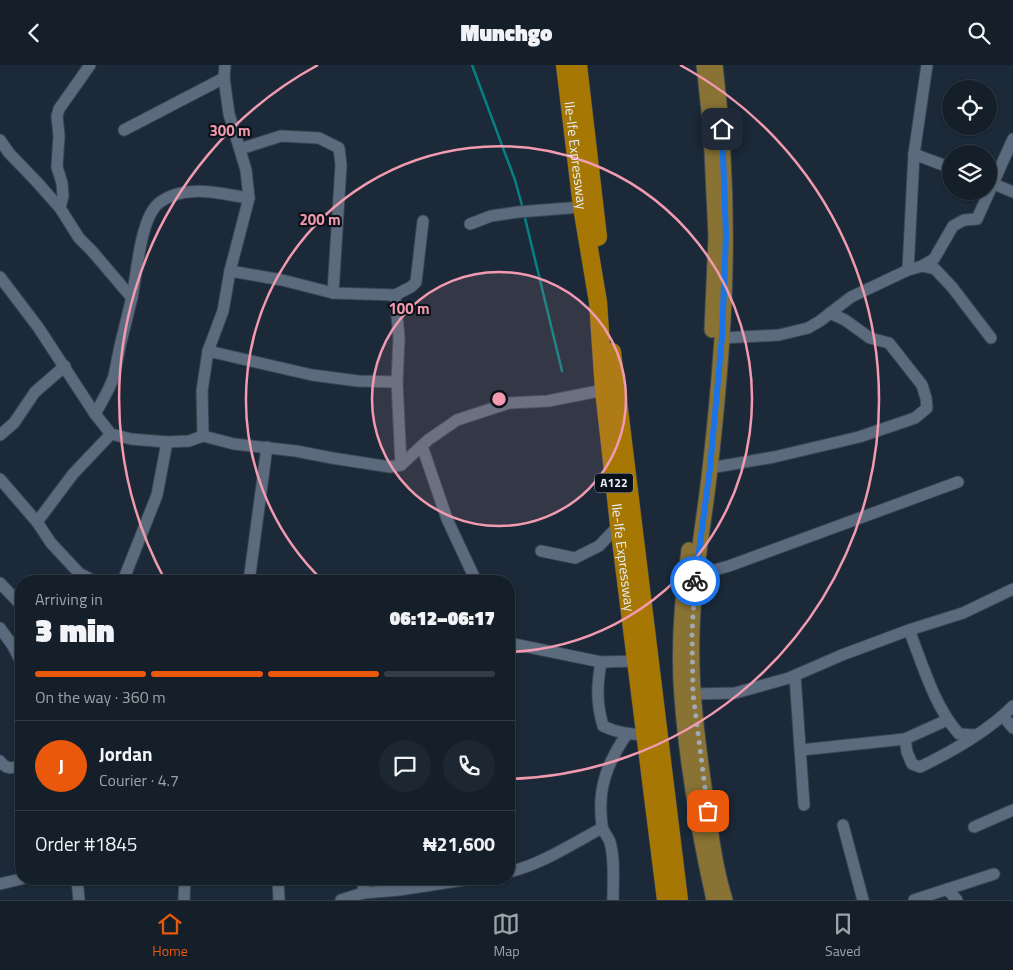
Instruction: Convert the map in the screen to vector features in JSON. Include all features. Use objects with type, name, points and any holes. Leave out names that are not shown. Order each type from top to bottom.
[{"type":"highway","name":"Ile-Ife Expressway","points":[[565,65],[582,207],[598,302],[604,390],[619,525],[666,900]]},
{"type":"highway","name":"Ile-Ife Expressway","points":[[578,65],[679,900]]},
{"type":"main road","points":[[704,65],[711,130],[716,237],[711,338],[710,468],[696,575],[692,633],[693,694],[699,755],[713,848],[725,900]]},
{"type":"main road","points":[[714,900],[701,842],[689,758],[682,696],[681,633],[685,575],[700,468],[722,337],[726,235],[722,129],[715,65]]},
{"type":"street","points":[[60,208],[63,196],[62,183],[57,167],[59,136],[57,116],[59,109],[90,65]]},
{"type":"street","points":[[203,437],[202,391],[208,351],[223,311],[230,271],[249,198],[246,170],[229,114],[224,78],[225,65]]},
{"type":"street","points":[[908,270],[914,154],[927,65]]},
{"type":"street","points":[[124,130],[224,78]]},
{"type":"street","points":[[240,149],[281,136],[319,138],[339,148],[341,165],[332,293]]},
{"type":"street","points":[[997,171],[1013,139]]},
{"type":"street","points":[[0,140],[9,153],[60,208],[79,238],[132,298]]},
{"type":"street","points":[[914,154],[942,165]]},
{"type":"street","points":[[997,185],[1013,192]]},
{"type":"street","points":[[95,413],[114,376],[132,298],[143,233],[158,203],[174,195],[186,192],[208,192],[249,198]]},
{"type":"street","points":[[722,337],[779,335],[808,328],[851,297],[934,259],[953,226],[964,220],[977,219],[984,200]]},
{"type":"street","points":[[470,224],[491,216],[509,213],[582,207]]},
{"type":"street","points":[[230,271],[282,279],[332,293],[395,295],[412,287],[416,282],[423,221]]},
{"type":"street","points":[[922,266],[935,269],[952,287],[991,338]]},
{"type":"street","points":[[0,277],[38,327],[111,434],[132,439],[167,442],[189,441],[203,437],[234,444],[267,447],[390,467],[401,465],[422,446],[457,420],[509,403],[548,401],[604,390]]},
{"type":"street","points":[[395,295],[399,338],[397,382],[401,465]]},
{"type":"street","points":[[710,468],[774,457],[859,437],[915,418],[926,407],[926,398],[922,385],[889,343],[870,338],[845,320],[830,313]]},
{"type":"street","points":[[208,351],[312,375],[358,381],[397,382]]},
{"type":"street","points":[[0,435],[14,423],[35,392],[65,366]]},
{"type":"street","points":[[37,522],[73,474],[111,434]]},
{"type":"street","points":[[125,575],[157,495],[167,442]]},
{"type":"street","points":[[422,446],[447,519],[473,575]]},
{"type":"street","points":[[250,575],[267,447]]},
{"type":"street","points":[[0,480],[37,522],[51,543],[83,575]]},
{"type":"street","points":[[696,575],[729,566],[958,482]]},
{"type":"street","points":[[542,551],[575,558],[599,545],[619,525]]},
{"type":"street","points":[[0,583],[15,599]]},
{"type":"street","points":[[693,694],[735,693],[794,676],[842,655],[909,630],[963,613],[1013,589]]},
{"type":"street","points":[[0,628],[15,650]]},
{"type":"street","points":[[909,630],[947,720],[959,734],[976,735]]},
{"type":"street","points":[[515,644],[601,662],[637,661]]},
{"type":"street","points":[[601,662],[597,700],[603,726],[627,734],[646,735]]},
{"type":"street","points":[[794,676],[804,805]]},
{"type":"street","points":[[905,739],[907,752],[912,764],[920,767],[976,735],[1003,716],[1013,706]]},
{"type":"street","points":[[1003,716],[1013,728]]},
{"type":"street","points":[[801,750],[905,739],[947,720]]},
{"type":"street","points":[[613,900],[610,842],[602,828],[601,813],[604,777],[613,754],[627,734]]},
{"type":"street","points":[[0,761],[3,766],[10,769],[15,768]]},
{"type":"street","points":[[974,827],[1013,810]]},
{"type":"street","points":[[843,825],[862,900]]},
{"type":"street","points":[[515,870],[548,857],[602,828]]},
{"type":"street","points":[[914,900],[994,874]]},
{"type":"street","points":[[0,884],[15,880]]},
{"type":"street","points":[[78,885],[79,900]]},
{"type":"street","points":[[184,900],[185,885]]},
{"type":"street","points":[[278,885],[279,900]]},
{"type":"street","points":[[363,893],[364,885]]},
{"type":"street","points":[[341,900],[398,885]]},
{"type":"street","points":[[947,889],[957,900]]},
{"type":"waterway","points":[[472,65],[515,180],[523,209]]},
{"type":"waterway","points":[[524,214],[562,371]]},
{"type":"way so far","points":[[695,581],[692,633],[693,694],[699,755],[708,811]]},
{"type":"route","points":[[695,581],[710,468],[722,337],[726,235],[722,129]]}]
